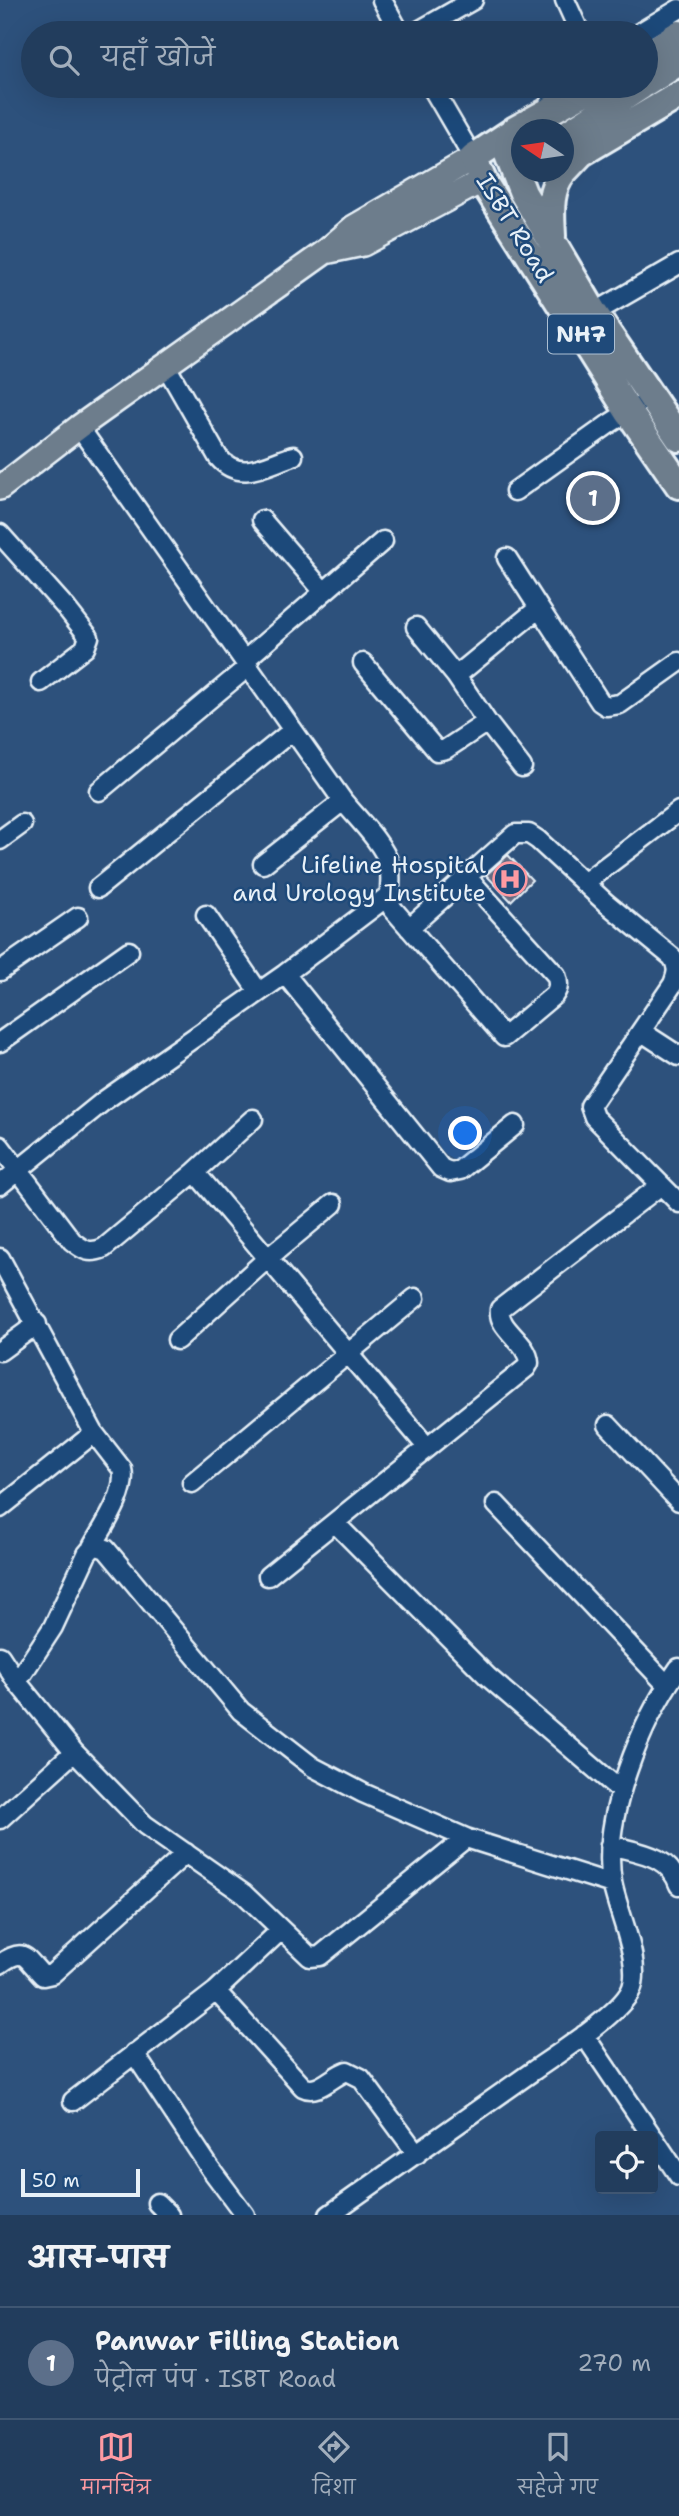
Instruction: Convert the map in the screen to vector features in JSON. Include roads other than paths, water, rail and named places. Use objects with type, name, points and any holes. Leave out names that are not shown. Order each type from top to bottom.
[{"type":"highway","points":[[658,47],[679,34]]},
{"type":"highway","points":[[658,75],[679,62]]},
{"type":"highway","points":[[574,160],[581,153],[679,95]]},
{"type":"highway","name":"ISBT Road","points":[[585,98],[544,114],[473,158],[484,183],[628,411],[679,485]]},
{"type":"highway","points":[[574,124],[595,98]]},
{"type":"highway","name":"NH7","points":[[502,139],[511,156]]},
{"type":"highway","points":[[484,183],[511,170]]},
{"type":"highway","name":"NH7","points":[[520,182],[523,193],[594,313],[679,438]]},
{"type":"highway","points":[[552,243],[550,204],[556,182]]},
{"type":"main road","points":[[0,488],[79,427],[325,252],[354,227],[473,158]]},
{"type":"main road","points":[[325,252],[363,244],[472,186],[484,183]]},
{"type":"street","points":[[382,0],[393,21]]},
{"type":"street","points":[[436,21],[473,0]]},
{"type":"street","points":[[565,0],[575,21]]},
{"type":"street","points":[[658,22],[679,9]]},
{"type":"street","points":[[438,98],[473,158]]},
{"type":"street","points":[[544,114],[552,98]]},
{"type":"street","points":[[594,313],[679,264]]},
{"type":"street","points":[[166,366],[225,466],[233,471],[245,471],[293,456]]},
{"type":"street","points":[[515,491],[628,411],[653,399]]},
{"type":"street","points":[[79,427],[343,800],[386,855],[391,880],[388,896],[392,908],[504,1037],[554,995],[558,989],[555,975],[466,876]]},
{"type":"street","points":[[262,520],[324,592]]},
{"type":"street","points":[[0,534],[89,637],[85,648],[41,682]]},
{"type":"street","points":[[99,791],[383,541]]},
{"type":"street","points":[[507,558],[600,702],[606,706],[620,704],[679,662]]},
{"type":"street","points":[[456,676],[539,608]]},
{"type":"street","points":[[416,627],[456,676],[522,767]]},
{"type":"street","points":[[363,663],[436,751],[446,749],[487,722]]},
{"type":"street","points":[[98,888],[293,730]]},
{"type":"street","points":[[263,864],[343,800]]},
{"type":"street","points":[[584,883],[679,811]]},
{"type":"street","points":[[0,840],[22,824]]},
{"type":"street","points":[[409,928],[515,834],[522,833],[538,840],[584,883],[672,957],[677,964],[673,984],[590,1106],[591,1113],[679,1203]]},
{"type":"street","points":[[0,1185],[105,1100],[285,974],[388,896]]},
{"type":"street","points":[[206,915],[258,991]]},
{"type":"street","points":[[0,971],[78,917]]},
{"type":"street","points":[[0,1042],[129,951]]},
{"type":"street","points":[[285,974],[441,1168],[450,1172],[460,1170],[515,1125]]},
{"type":"street","points":[[642,1032],[679,1056]]},
{"type":"street","points":[[0,1146],[72,1241],[83,1250],[93,1252],[104,1248],[195,1172],[253,1119]]},
{"type":"street","points":[[195,1172],[427,1447]]},
{"type":"street","points":[[268,1576],[526,1368],[529,1363],[526,1351],[500,1319],[500,1309],[661,1185]]},
{"type":"street","points":[[177,1340],[333,1204]]},
{"type":"street","points":[[0,1258],[94,1433],[122,1469],[124,1477],[120,1493],[87,1554],[53,1627],[17,1682]]},
{"type":"street","points":[[192,1483],[415,1298]]},
{"type":"street","points":[[0,1351],[37,1324]]},
{"type":"street","points":[[608,1425],[679,1501]]},
{"type":"street","points":[[0,1508],[94,1433]]},
{"type":"street","points":[[496,1504],[667,1685]]},
{"type":"street","points":[[335,1524],[488,1677],[621,1791]]},
{"type":"street","points":[[92,1547],[106,1549],[241,1711],[313,1767],[363,1793],[466,1838],[612,1884]]},
{"type":"street","points":[[0,1656],[17,1682],[74,1752],[145,1825],[244,1894],[310,1957],[320,1956],[466,1838]]},
{"type":"street","points":[[329,2215],[584,2035],[625,2000],[633,1984],[634,1966],[612,1884],[610,1845],[621,1791],[655,1705],[679,1668]]},
{"type":"street","points":[[0,1819],[74,1752]]},
{"type":"street","points":[[610,1845],[663,1862],[672,1868],[679,1885]]},
{"type":"street","points":[[0,1964],[20,1954],[26,1956],[43,1976],[51,1974],[186,1853]]},
{"type":"street","points":[[72,2101],[216,1991],[281,1930]]},
{"type":"street","points":[[216,1991],[303,2087],[310,2091],[315,2090],[347,2071],[361,2078],[417,2154]]},
{"type":"street","points":[[584,2035],[649,2131]]},
{"type":"street","points":[[134,2053],[210,2168],[245,2215]]},
{"type":"street","points":[[658,2144],[679,2176]]},
{"type":"place","name":"Panwar Filling Station","points":[[593,498]]},
{"type":"place","name":"Lifeline Hospital and Urology Institute","points":[[510,879]]}]
